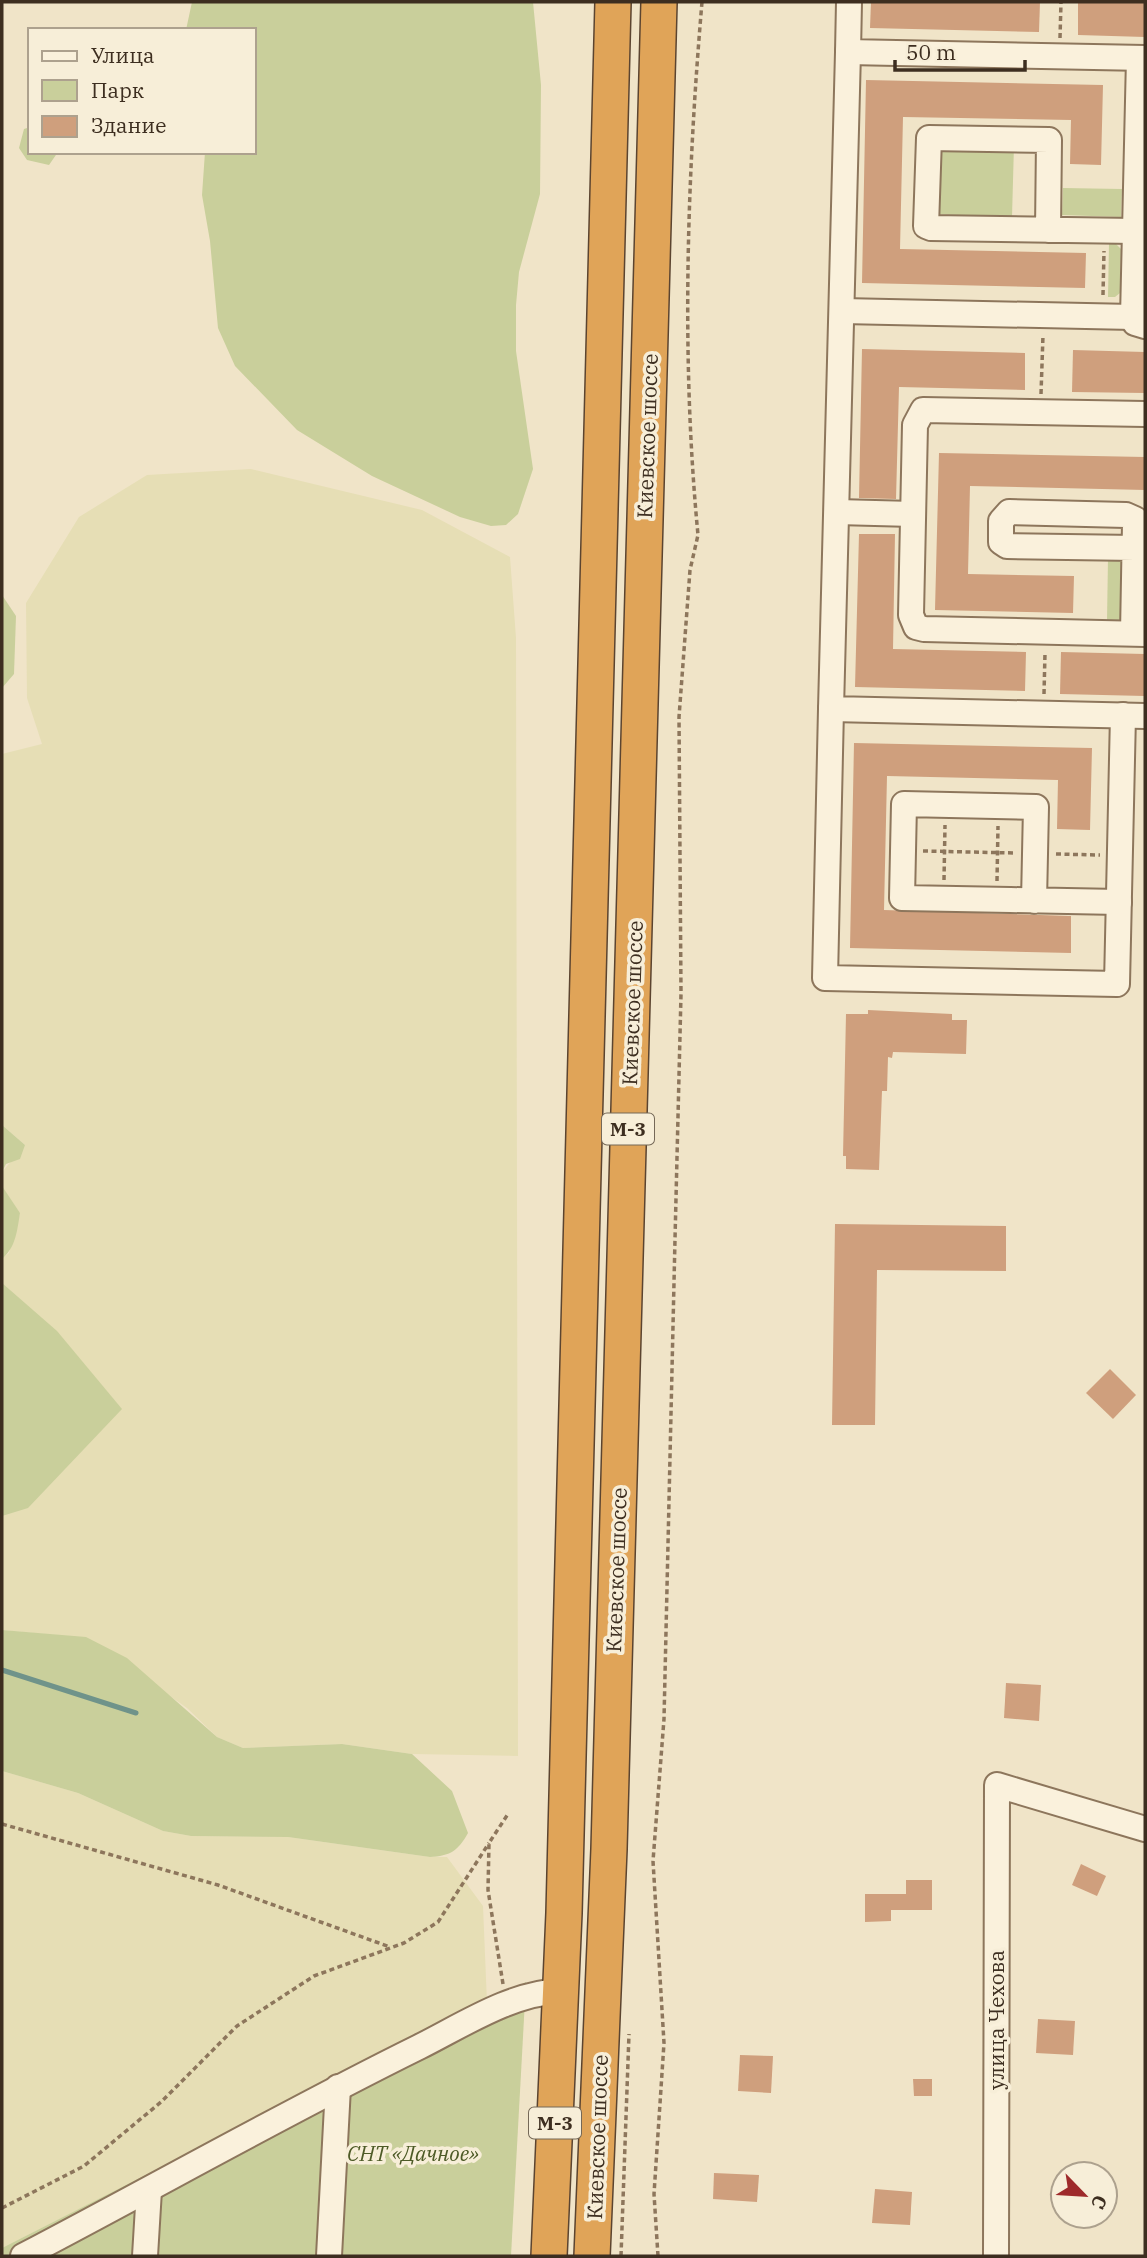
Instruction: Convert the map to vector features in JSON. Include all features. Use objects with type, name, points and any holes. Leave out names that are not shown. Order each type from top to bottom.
[{"type":"highway","name":"Киевское шоссе","points":[[549,2256],[561,1990],[613,2]]},
{"type":"highway","name":"Киевское шоссе","points":[[592,2256],[609,1849],[659,2]]},
{"type":"street","points":[[831,709],[1134,715],[1120,855],[1117,984],[825,978],[831,709],[849,2]]},
{"type":"street","points":[[842,311],[1102,317],[1139,322],[1135,232],[1142,58],[848,52]]},
{"type":"street","points":[[1048,230],[1049,140],[929,138],[926,226],[1048,230],[1135,232]]},
{"type":"street","points":[[1135,548],[1007,546],[1001,542],[1001,521],[1009,512],[1126,515],[1135,519],[1139,634],[916,627],[911,615],[915,425],[923,410],[1145,414]]},
{"type":"street","points":[[837,512],[914,514]]},
{"type":"street","points":[[1034,901],[1036,807],[904,804],[902,898],[1034,901],[1119,902]]},
{"type":"street","name":"улица Чехова","points":[[996,2256],[997,1785],[1145,1829]]},
{"type":"street","points":[[23,2256],[338,2087],[513,2001],[539,1992],[561,1990]]},
{"type":"street","points":[[329,2256],[338,2087]]},
{"type":"street","points":[[145,2256],[149,2190]]},
{"type":"path","points":[[658,2256],[654,2194],[664,2043],[653,1861],[664,1719],[681,994],[679,717],[691,570],[698,534],[688,317],[691,136],[702,2]]},
{"type":"path","points":[[1060,56],[1061,2]]},
{"type":"path","points":[[1102,317],[1104,231]]},
{"type":"path","points":[[1041,412],[1043,315]]},
{"type":"path","points":[[1044,713],[1046,632]]},
{"type":"path","points":[[943,899],[945,805]]},
{"type":"path","points":[[996,900],[998,806]]},
{"type":"path","points":[[903,851],[1120,855]]},
{"type":"path","points":[[2,2207],[84,2166],[161,2102],[237,2026],[314,1976],[392,1948],[438,1922],[508,1814]]},
{"type":"path","points":[[2,1824],[218,1885],[392,1948]]},
{"type":"path","points":[[489,1843],[488,1890],[498,1963],[502,1981],[513,2001]]},
{"type":"shaded area","points":[[251,469],[422,510],[510,557],[516,638],[518,1756],[412,1754],[342,1744],[243,1748],[217,1737],[187,1708],[87,1638],[2,1630],[2,1259],[9,1253],[20,1213],[3,1190],[2,1172],[25,1145],[2,1125],[2,754],[42,744],[27,698],[26,603],[79,517],[147,475]]},
{"type":"shaded area","points":[[2,1771],[78,1793],[163,1831],[191,1836],[288,1837],[430,1857],[447,1857],[483,1906],[487,2003],[2,2248]]},
{"type":"green space","points":[[192,2],[533,2],[541,85],[540,194],[519,272],[516,351],[533,469],[518,514],[506,525],[491,526],[460,517],[372,476],[297,430],[235,366],[218,328],[210,241],[202,195],[205,154],[256,154],[256,28],[186,28]]},
{"type":"green space","points":[[28,128],[28,154],[57,154],[49,165],[27,160],[19,148],[24,129]]},
{"type":"green space","points":[[933,143],[1014,145],[1012,217],[931,214]]},
{"type":"green space","points":[[1063,188],[1122,189],[1121,217],[1062,215]]},
{"type":"green space","points":[[1109,244],[1116,244],[1121,249],[1120,293],[1115,297],[1108,297]]},
{"type":"green space","points":[[1108,558],[1122,558],[1120,620],[1107,620]]},
{"type":"green space","points":[[2,595],[16,616],[14,674],[2,688]]},
{"type":"green space","points":[[2,1125],[25,1145],[20,1159],[6,1164],[2,1172]]},
{"type":"green space","points":[[2,1186],[20,1213],[13,1244],[2,1259]]},
{"type":"green space","points":[[2,1283],[57,1331],[122,1409],[28,1508],[2,1516]]},
{"type":"green space","points":[[2,1630],[86,1637],[127,1658],[217,1737],[243,1748],[342,1744],[412,1754],[452,1791],[468,1833],[453,1851],[430,1857],[288,1837],[191,1836],[163,1831],[78,1793],[2,1771]]},
{"type":"green space","name":"СНТ «Дачное»","points":[[526,1982],[511,2256],[2,2256],[2,2248]]},
{"type":"building","points":[[871,2],[1040,2],[1039,32],[870,28]]},
{"type":"building","points":[[1078,2],[1145,2],[1145,37],[1078,35]]},
{"type":"building","points":[[866,80],[1103,85],[1101,165],[1070,164],[1071,120],[903,117],[900,249],[1086,253],[1085,288],[862,283]]},
{"type":"building","points":[[862,349],[1025,353],[1025,390],[899,387],[896,499],[859,498]]},
{"type":"building","points":[[1073,350],[1145,352],[1145,393],[1072,392]]},
{"type":"building","points":[[939,453],[1145,457],[1145,490],[970,486],[968,574],[1074,576],[1073,613],[935,610]]},
{"type":"building","points":[[859,534],[895,534],[893,649],[1026,652],[1025,691],[855,687]]},
{"type":"building","points":[[1061,652],[1145,654],[1145,696],[1060,694]]},
{"type":"building","points":[[854,743],[1092,748],[1090,830],[1057,829],[1058,780],[887,776],[884,910],[1071,916],[1071,953],[850,948]]},
{"type":"building","points":[[868,1010],[952,1014],[952,1020],[967,1020],[966,1054],[893,1052],[892,1058],[888,1057],[887,1091],[882,1091],[879,1170],[846,1169],[846,1156],[843,1156],[846,1014],[868,1014]]},
{"type":"building","points":[[835,1224],[1006,1226],[1006,1271],[877,1270],[875,1425],[832,1425]]},
{"type":"building","points":[[1110,1369],[1136,1395],[1113,1419],[1086,1393]]},
{"type":"building","points":[[1006,1683],[1041,1685],[1039,1721],[1004,1718]]},
{"type":"building","points":[[1081,1864],[1106,1876],[1097,1896],[1072,1885]]},
{"type":"building","points":[[906,1880],[932,1880],[932,1910],[891,1910],[891,1921],[865,1922],[865,1894],[906,1894]]},
{"type":"building","points":[[1038,2019],[1075,2021],[1073,2055],[1036,2053]]},
{"type":"building","points":[[740,2055],[773,2056],[771,2093],[738,2091]]},
{"type":"building","points":[[913,2079],[932,2079],[932,2096],[914,2096]]},
{"type":"building","points":[[714,2173],[759,2175],[757,2202],[713,2199]]},
{"type":"building","points":[[875,2189],[912,2192],[910,2225],[872,2223]]},
{"type":"waterway","points":[[2,1670],[136,1713]]}]
